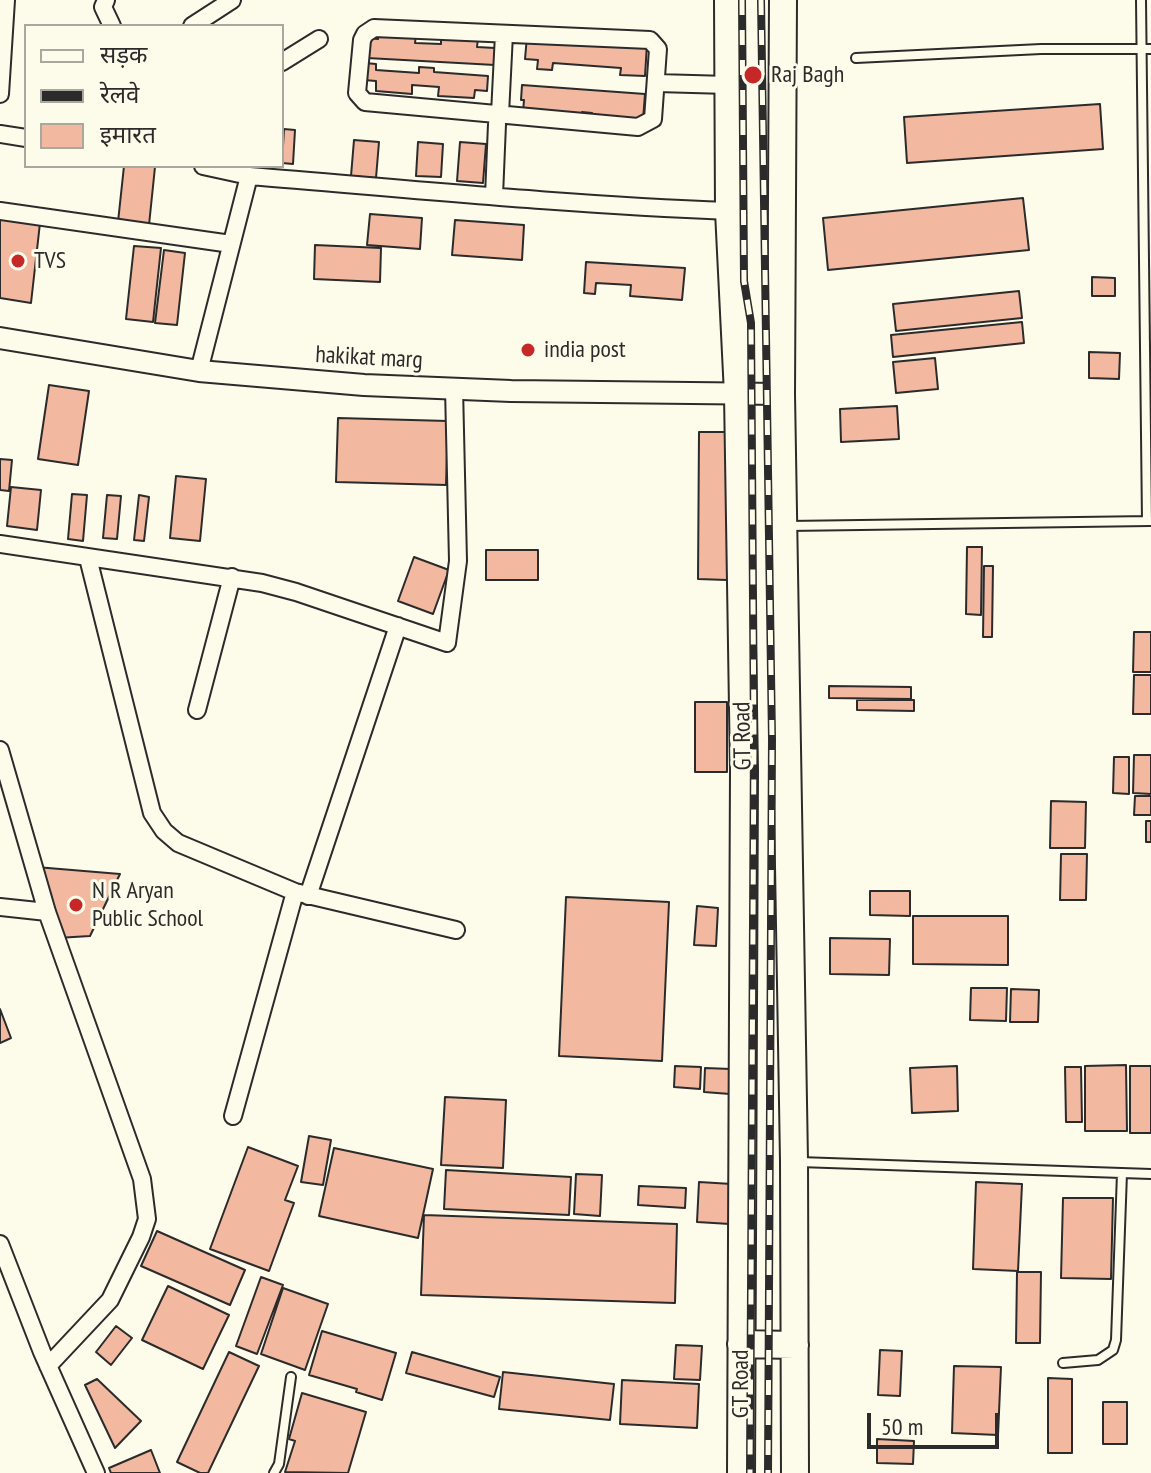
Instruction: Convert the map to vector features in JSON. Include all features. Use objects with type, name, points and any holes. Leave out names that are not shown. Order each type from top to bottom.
[{"type":"highway","name":"GT Road","points":[[728,0],[729,211],[738,394],[744,771],[741,1473]]},
{"type":"highway","name":"GT Road","points":[[783,0],[781,394],[794,1161],[795,1473]]},
{"type":"highway","points":[[744,771],[787,768]]},
{"type":"highway","points":[[741,1344],[795,1345]]},
{"type":"street","points":[[0,94],[6,0]]},
{"type":"street","points":[[106,0],[103,7],[111,24]]},
{"type":"street","points":[[195,24],[232,0]]},
{"type":"street","points":[[374,28],[504,34],[650,40],[658,49],[653,119],[638,127],[498,119],[365,102],[357,93],[362,40],[374,28]]},
{"type":"street","points":[[494,196],[504,34]]},
{"type":"street","points":[[284,61],[319,39]]},
{"type":"street","points":[[657,83],[728,85]]},
{"type":"street","points":[[0,134],[24,138]]},
{"type":"street","points":[[212,168],[249,176],[612,207],[729,211]]},
{"type":"street","points":[[199,371],[249,176]]},
{"type":"street","points":[[0,211],[231,244]]},
{"type":"street","name":"hakikat marg","points":[[0,338],[199,371],[364,385],[781,394]]},
{"type":"street","points":[[0,544],[232,577],[296,592],[447,643],[458,561],[454,388]]},
{"type":"street","points":[[88,558],[152,813],[164,831],[178,843],[301,894],[456,930]]},
{"type":"street","points":[[197,710],[232,577]]},
{"type":"street","points":[[233,1116],[301,894],[398,626]]},
{"type":"street","points":[[0,750],[47,912],[142,1179],[147,1219],[110,1300],[48,1366]]},
{"type":"street","points":[[0,907],[47,912]]},
{"type":"street","points":[[0,1244],[48,1366],[96,1473]]},
{"type":"lane","points":[[783,526],[1149,521],[1146,49],[1141,0]]},
{"type":"lane","points":[[856,58],[1041,49],[1146,49]]},
{"type":"lane","points":[[794,1161],[1151,1174]]},
{"type":"lane","points":[[1063,1363],[1098,1360],[1113,1350],[1116,1340],[1122,1173]]},
{"type":"lane","points":[[274,1473],[279,1464],[291,1377]]},
{"type":"building","points":[[379,33],[416,35],[415,43],[441,44],[441,36],[478,38],[477,47],[495,48],[495,65],[367,58],[368,38],[378,39]]},
{"type":"building","points":[[527,36],[647,44],[645,76],[620,75],[621,68],[553,63],[552,70],[537,69],[538,60],[525,59]]},
{"type":"building","points":[[365,63],[376,64],[376,70],[419,73],[419,67],[434,68],[434,72],[488,76],[487,91],[475,90],[474,98],[438,96],[439,87],[412,85],[412,94],[376,91],[376,81],[364,80]]},
{"type":"building","points":[[522,85],[645,94],[643,120],[592,116],[592,113],[582,112],[582,116],[523,112]]},
{"type":"building","points":[[1100,104],[1103,149],[907,163],[904,117]]},
{"type":"building","points":[[284,129],[295,130],[293,164],[284,163]]},
{"type":"building","points":[[354,140],[379,142],[376,178],[351,176]]},
{"type":"building","points":[[418,142],[443,144],[441,177],[416,176]]},
{"type":"building","points":[[460,142],[486,144],[483,183],[457,181]]},
{"type":"building","points":[[124,168],[155,168],[149,225],[118,222]]},
{"type":"building","points":[[1023,198],[1029,250],[828,270],[823,218]]},
{"type":"building","points":[[370,214],[422,218],[420,249],[367,245]]},
{"type":"building","name":"TVS","points":[[0,219],[40,223],[31,303],[0,298]]},
{"type":"building","points":[[455,220],[524,225],[522,260],[452,255]]},
{"type":"building","points":[[315,245],[381,248],[380,282],[314,279]]},
{"type":"building","points":[[134,246],[161,248],[153,322],[126,319]]},
{"type":"building","points":[[164,250],[185,253],[177,325],[155,323]]},
{"type":"building","points":[[586,262],[685,268],[682,300],[630,296],[631,285],[596,283],[595,294],[584,293]]},
{"type":"building","points":[[1092,277],[1115,278],[1115,296],[1092,296]]},
{"type":"building","points":[[1019,291],[1022,318],[896,331],[893,304]]},
{"type":"building","points":[[1022,322],[1024,343],[893,357],[891,335]]},
{"type":"building","points":[[1089,352],[1120,353],[1119,379],[1089,378]]},
{"type":"building","points":[[935,358],[938,389],[896,393],[893,362]]},
{"type":"building","points":[[49,385],[89,391],[78,465],[38,459]]},
{"type":"building","points":[[897,406],[899,439],[841,442],[840,409]]},
{"type":"building","points":[[338,418],[448,421],[446,485],[336,482]]},
{"type":"building","points":[[699,432],[728,432],[727,580],[698,579]]},
{"type":"building","points":[[0,459],[12,460],[9,491],[0,490]]},
{"type":"building","points":[[176,476],[206,479],[200,541],[170,538]]},
{"type":"building","points":[[11,487],[41,490],[37,530],[7,526]]},
{"type":"building","points":[[72,494],[87,495],[83,541],[68,539]]},
{"type":"building","points":[[107,495],[121,496],[117,539],[103,538]]},
{"type":"building","points":[[139,495],[149,497],[144,541],[134,540]]},
{"type":"building","points":[[967,547],[982,547],[981,615],[966,614]]},
{"type":"building","points":[[486,550],[538,550],[538,580],[486,580]]},
{"type":"building","points":[[414,557],[449,570],[433,614],[398,601]]},
{"type":"building","points":[[984,566],[993,566],[992,637],[983,637]]},
{"type":"building","points":[[1134,632],[1151,632],[1151,672],[1133,672]]},
{"type":"building","points":[[1134,675],[1151,675],[1151,714],[1133,714]]},
{"type":"building","points":[[829,686],[911,687],[911,699],[829,698]]},
{"type":"building","points":[[857,700],[914,700],[914,711],[857,710]]},
{"type":"building","points":[[695,702],[727,702],[727,772],[695,772]]},
{"type":"building","points":[[1134,755],[1151,755],[1151,794],[1133,793]]},
{"type":"building","points":[[1114,757],[1129,757],[1129,794],[1113,793]]},
{"type":"building","points":[[1135,796],[1151,796],[1151,815],[1134,815]]},
{"type":"building","points":[[1051,801],[1086,802],[1085,848],[1050,848]]},
{"type":"building","points":[[1146,821],[1151,821],[1151,842],[1146,842]]},
{"type":"building","points":[[1061,854],[1087,854],[1086,900],[1060,900]]},
{"type":"building","name":"N R Aryan Public School","points":[[36,867],[120,874],[90,936],[57,938]]},
{"type":"building","points":[[870,891],[910,891],[910,916],[870,915]]},
{"type":"building","points":[[566,897],[669,902],[662,1061],[559,1056]]},
{"type":"building","points":[[697,906],[718,908],[716,946],[694,945]]},
{"type":"building","points":[[913,916],[1008,916],[1008,965],[913,964]]},
{"type":"building","points":[[830,938],[890,939],[889,975],[830,974]]},
{"type":"building","points":[[971,988],[1007,988],[1006,1021],[970,1020]]},
{"type":"building","points":[[1011,989],[1039,990],[1038,1022],[1010,1022]]},
{"type":"building","points":[[0,1009],[11,1038],[0,1043]]},
{"type":"building","points":[[1126,1065],[1127,1131],[1085,1131],[1085,1066]]},
{"type":"building","points":[[675,1066],[701,1067],[700,1089],[674,1087]]},
{"type":"building","points":[[957,1066],[958,1111],[912,1113],[910,1068]]},
{"type":"building","points":[[1130,1066],[1151,1066],[1151,1133],[1130,1133]]},
{"type":"building","points":[[1065,1067],[1081,1067],[1082,1122],[1066,1122]]},
{"type":"building","points":[[705,1068],[731,1069],[730,1094],[704,1092]]},
{"type":"building","points":[[445,1097],[506,1100],[503,1168],[441,1165]]},
{"type":"building","points":[[309,1136],[331,1140],[323,1185],[301,1182]]},
{"type":"building","points":[[248,1147],[298,1166],[285,1200],[294,1203],[269,1271],[210,1249]]},
{"type":"building","points":[[334,1148],[433,1169],[418,1238],[319,1216]]},
{"type":"building","points":[[446,1170],[571,1177],[569,1215],[444,1209]]},
{"type":"building","points":[[576,1174],[602,1175],[600,1216],[574,1214]]},
{"type":"building","points":[[699,1182],[732,1184],[730,1224],[697,1222]]},
{"type":"building","points":[[976,1182],[1022,1184],[1018,1271],[973,1269]]},
{"type":"building","points":[[639,1186],[686,1188],[685,1208],[638,1205]]},
{"type":"building","points":[[1063,1198],[1113,1198],[1111,1279],[1061,1278]]},
{"type":"building","points":[[424,1215],[677,1224],[675,1303],[421,1295]]},
{"type":"building","points":[[157,1231],[245,1270],[230,1305],[141,1266]]},
{"type":"building","points":[[1017,1272],[1041,1272],[1040,1343],[1016,1343]]},
{"type":"building","points":[[261,1277],[283,1285],[257,1354],[236,1346]]},
{"type":"building","points":[[168,1286],[229,1315],[203,1369],[142,1340]]},
{"type":"building","points":[[283,1288],[328,1304],[305,1370],[261,1354]]},
{"type":"building","points":[[116,1326],[132,1338],[111,1365],[96,1352]]},
{"type":"building","points":[[322,1331],[396,1353],[382,1400],[309,1375]]},
{"type":"building","points":[[676,1345],[702,1346],[700,1380],[674,1379]]},
{"type":"building","points":[[880,1350],[902,1351],[900,1396],[878,1395]]},
{"type":"building","points":[[229,1352],[259,1366],[208,1473],[200,1473],[177,1462]]},
{"type":"building","points":[[412,1352],[500,1377],[494,1397],[406,1373]]},
{"type":"building","points":[[954,1366],[1001,1367],[998,1435],[952,1433]]},
{"type":"building","points":[[503,1372],[614,1384],[610,1420],[499,1409]]},
{"type":"building","points":[[1048,1378],[1072,1379],[1072,1453],[1048,1453]]},
{"type":"building","points":[[97,1379],[141,1421],[115,1448],[85,1385]]},
{"type":"building","points":[[622,1380],[699,1384],[697,1428],[620,1424]]},
{"type":"building","points":[[302,1393],[366,1412],[348,1473],[285,1472],[295,1441],[289,1439]]},
{"type":"building","points":[[1103,1402],[1127,1402],[1127,1444],[1103,1444]]},
{"type":"building","points":[[877,1439],[914,1441],[913,1464],[877,1463]]},
{"type":"building","points":[[151,1450],[160,1473],[111,1473],[109,1468]]},
{"type":"railway","points":[[742,0],[744,281],[751,323],[754,739],[750,1473]]},
{"type":"railway","points":[[761,0],[772,739],[768,1473]]},
{"type":"place","name":"Raj Bagh","points":[[753,75]]},
{"type":"place","name":"TVS","points":[[18,261]]},
{"type":"place","name":"india post","points":[[528,350]]},
{"type":"place","name":"N R Aryan Public School","points":[[76,905]]}]
